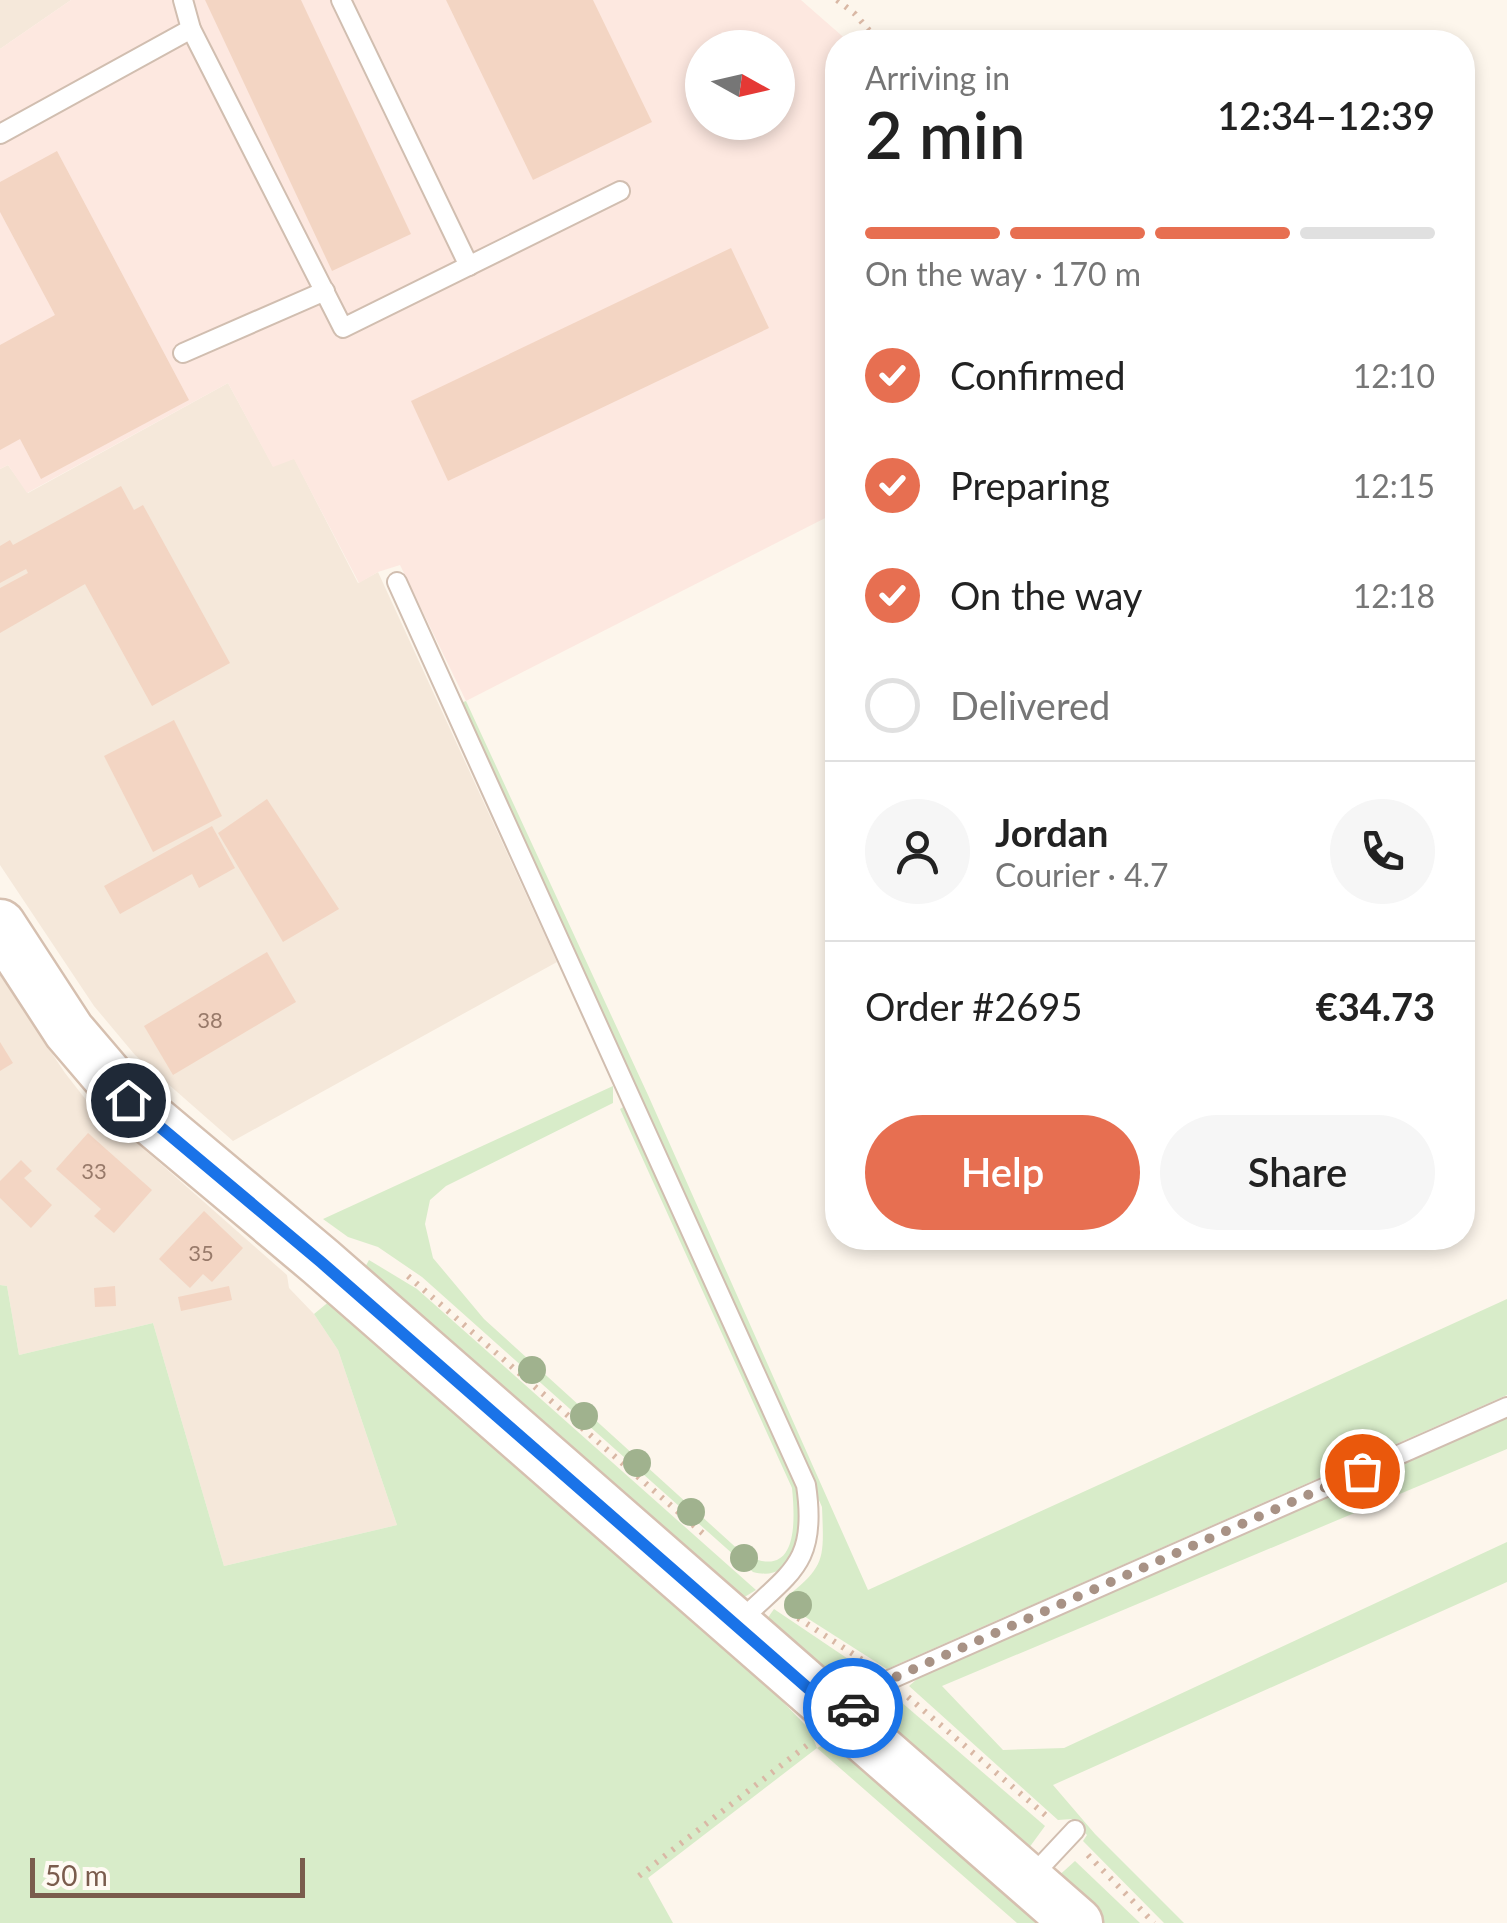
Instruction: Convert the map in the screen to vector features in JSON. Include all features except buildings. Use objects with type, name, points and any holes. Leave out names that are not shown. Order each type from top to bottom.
[{"type":"main road","points":[[0,925],[70,1032],[128,1100],[321,1262],[752,1609],[842,1718],[1077,1923]]},
{"type":"lane","points":[[184,0],[191,28],[344,328],[620,191]]},
{"type":"lane","points":[[342,0],[469,266]]},
{"type":"lane","points":[[0,134],[191,28]]},
{"type":"lane","points":[[183,353],[325,292]]},
{"type":"lane","points":[[397,582],[806,1485],[806,1549],[798,1566],[752,1609]]},
{"type":"lane","points":[[842,1718],[889,1680],[1507,1407]]},
{"type":"lane","points":[[1028,1880],[1072,1833]]},
{"type":"path","points":[[838,0],[868,30]]},
{"type":"path","points":[[404,1274],[711,1541]]},
{"type":"path","points":[[752,1609],[780,1607],[889,1680],[1072,1833],[1154,1923]]},
{"type":"path","points":[[639,1876],[842,1718]]},
{"type":"shaded area","points":[[0,0],[71,0],[0,49]]},
{"type":"shaded area","points":[[71,0],[801,0],[835,30],[825,30],[825,518],[466,701],[400,565],[359,583],[294,459],[273,467],[228,383],[27,493],[8,465],[0,469],[0,49]]},
{"type":"shaded area","points":[[228,383],[273,466],[294,458],[358,583],[378,572],[557,962],[233,1141],[135,1055],[94,1006],[0,865],[0,469],[8,465],[28,493]]},
{"type":"shaded area","points":[[0,975],[65,1073],[101,1119],[112,1121],[287,1275],[289,1288],[314,1314],[338,1350],[397,1525],[224,1566],[153,1323],[19,1355],[7,1286],[0,1285]]},
{"type":"green space","points":[[466,701],[648,1095],[868,1590],[1507,1299],[1507,1395],[887,1669],[785,1604],[785,1598],[808,1578],[820,1560],[822,1507],[641,1096],[461,703]]},
{"type":"green space","points":[[613,1086],[613,1103],[446,1186],[430,1200],[425,1224],[433,1258],[484,1319],[742,1553],[773,1561],[783,1556],[792,1534],[792,1488],[620,1109],[628,1104],[799,1487],[796,1547],[781,1569],[753,1572],[422,1277],[378,1247],[348,1237],[323,1219]]},
{"type":"green space","points":[[369,1260],[417,1289],[756,1590],[738,1601],[363,1271]]},
{"type":"green space","points":[[0,1285],[7,1286],[19,1355],[153,1323],[224,1566],[397,1525],[338,1350],[314,1314],[331,1300],[742,1659],[810,1730],[817,1748],[648,1878],[673,1923],[0,1923]]},
{"type":"green space","points":[[1507,1417],[1507,1449],[942,1686],[1003,1750],[1064,1748],[1507,1542],[1507,1582],[1053,1785],[1095,1834],[1184,1923],[1164,1923],[1083,1841],[1087,1835],[1072,1819],[1058,1820],[909,1686],[924,1673]]},
{"type":"green space","points":[[774,1609],[866,1671],[869,1678],[852,1688],[839,1686],[767,1626]]},
{"type":"green space","points":[[893,1695],[1045,1826],[1026,1852],[875,1723],[877,1708]]},
{"type":"green space","points":[[829,1742],[841,1744],[1049,1923],[1017,1923],[817,1748]]},
{"type":"green space","points":[[1075,1861],[1140,1923],[1103,1923],[1054,1880]]},
{"type":"way so far","points":[[853,1708],[889,1680],[1362,1471]]},
{"type":"route","points":[[128,1100],[321,1262],[842,1718],[853,1708]]}]
